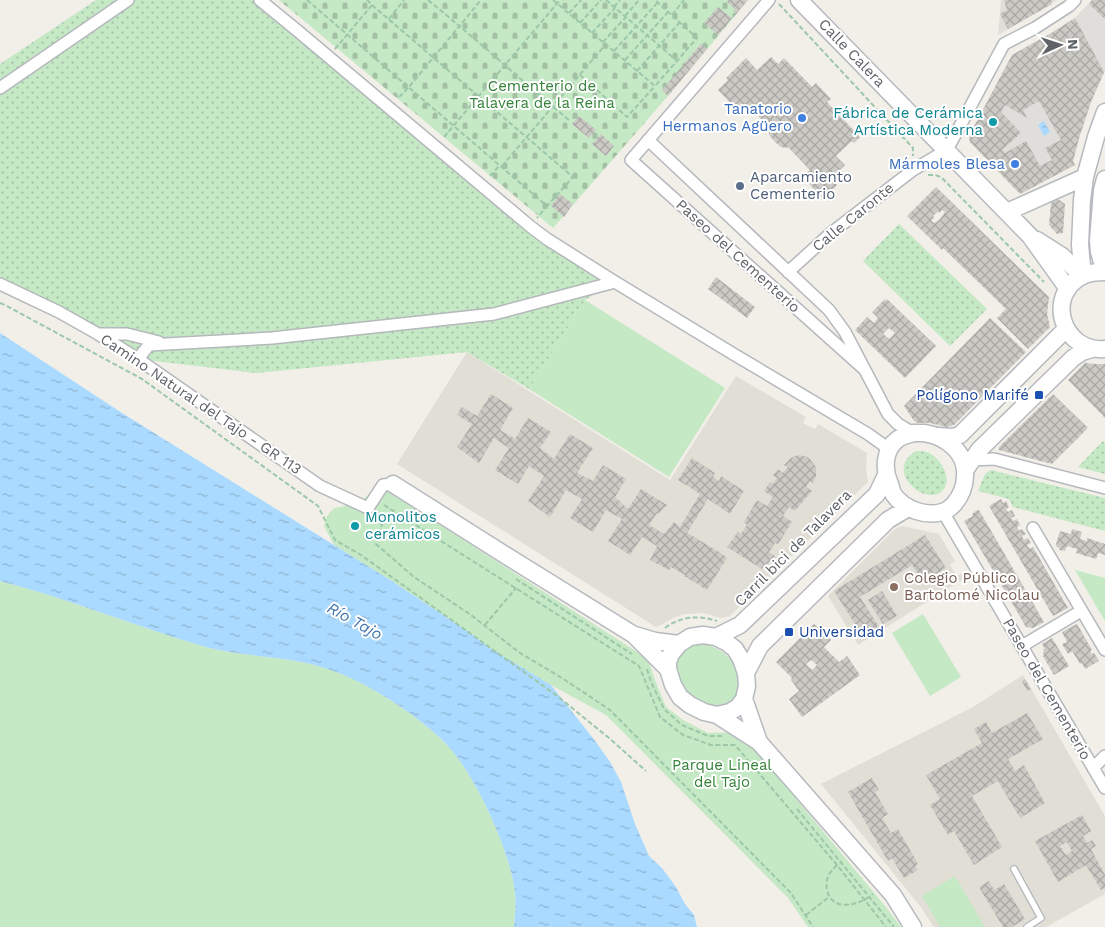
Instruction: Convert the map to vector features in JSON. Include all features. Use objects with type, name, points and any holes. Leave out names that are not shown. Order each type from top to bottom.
[{"type":"street","points":[[0,88],[128,0]]},
{"type":"street","points":[[260,0],[531,227],[615,282],[868,434],[889,449]]},
{"type":"street","name":"Paseo del Cementerio","points":[[769,0],[632,160],[864,369]]},
{"type":"street","name":"Calle Calera","points":[[799,0],[1030,236],[1068,290]]},
{"type":"street","points":[[947,150],[1004,44],[1035,28],[1075,0]]},
{"type":"street","points":[[1083,276],[1080,245],[1085,177],[1105,112]]},
{"type":"street","name":"Paseo del Cementerio","points":[[648,140],[829,310],[845,332],[888,414],[898,424],[913,433]]},
{"type":"street","name":"Calle Caronte","points":[[788,272],[831,233],[913,170],[947,150]]},
{"type":"street","points":[[1007,212],[1085,177]]},
{"type":"street","points":[[1099,349],[1084,346],[1070,336],[1063,321],[1062,305],[1064,297],[1074,282],[1094,272],[1105,272],[1098,241],[1102,190],[1105,180]]},
{"type":"street","name":"Calle Calera","points":[[1030,236],[1062,256],[1083,276]]},
{"type":"street","points":[[138,359],[149,345],[272,338],[494,314],[615,282]]},
{"type":"street","name":"Camino Natural del Tajo - GR 113","points":[[0,284],[59,312],[138,359],[320,486],[371,503]]},
{"type":"street","points":[[1066,329],[960,434],[952,437],[913,433],[899,438],[889,449],[885,464],[886,475],[894,494],[908,508],[924,513],[943,512],[958,501],[964,487],[968,465],[979,450],[1073,358],[1082,352],[1099,349]]},
{"type":"street","points":[[98,334],[127,334],[166,344]]},
{"type":"street","points":[[938,436],[952,444],[968,465]]},
{"type":"street","points":[[968,465],[994,460],[1105,488]]},
{"type":"street","points":[[886,475],[877,494],[740,625],[690,637],[679,644],[671,654],[668,669],[673,685],[680,697],[704,712],[717,715],[759,742],[889,890],[913,927]]},
{"type":"street","points":[[371,503],[383,485],[393,484],[634,635],[668,669]]},
{"type":"street","points":[[746,672],[760,646],[888,520],[908,508]]},
{"type":"street","name":"Paseo del Cementerio","points":[[943,512],[1105,788]]},
{"type":"street","points":[[1034,528],[1105,650]]},
{"type":"street","points":[[1022,646],[1081,611]]},
{"type":"street","points":[[717,629],[726,642],[735,649],[741,659],[746,672],[748,686],[744,699],[738,707],[730,712],[717,715]]},
{"type":"street","points":[[634,635],[655,641],[679,644]]},
{"type":"street","points":[[744,699],[759,742]]},
{"type":"street","points":[[1093,768],[1105,756]]},
{"type":"lane","points":[[1014,869],[1041,918],[1027,927]]},
{"type":"path","points":[[307,0],[548,206]]},
{"type":"path","points":[[366,0],[371,1],[372,5],[573,177],[531,227]]},
{"type":"path","points":[[389,19],[404,0]]},
{"type":"path","points":[[428,0],[569,120]]},
{"type":"path","points":[[399,97],[481,0]]},
{"type":"path","points":[[552,0],[655,86]]},
{"type":"path","points":[[444,137],[560,0]]},
{"type":"path","points":[[569,14],[581,0]]},
{"type":"path","points":[[580,23],[601,0]]},
{"type":"path","points":[[606,0],[676,61]]},
{"type":"path","points":[[592,33],[620,0]]},
{"type":"path","points":[[603,42],[639,0]]},
{"type":"path","points":[[672,15],[684,0]]},
{"type":"path","points":[[776,0],[913,148],[913,170],[918,176],[935,175],[942,177],[1049,286]]},
{"type":"path","points":[[580,75],[627,117],[697,38],[656,1],[637,26],[614,51]]},
{"type":"path","points":[[329,57],[372,5]]},
{"type":"path","points":[[625,60],[668,12]]},
{"type":"path","points":[[637,70],[680,22]]},
{"type":"path","points":[[490,176],[527,137],[606,44]]},
{"type":"path","points":[[0,303],[142,379],[232,443],[318,506],[335,540],[360,555],[556,695],[646,771]]},
{"type":"path","points":[[371,503],[385,506],[639,666],[660,717],[683,735],[710,746],[735,745],[837,865],[886,927]]},
{"type":"path","points":[[371,503],[382,524],[376,544],[414,577],[485,625],[520,653],[610,710],[791,893],[813,927]]},
{"type":"path","points":[[516,580],[638,658]]},
{"type":"path","points":[[485,625],[516,588]]},
{"type":"path","points":[[659,629],[666,628],[674,622],[686,618],[705,618],[717,629]]},
{"type":"path","points":[[647,669],[664,709],[682,725],[708,736],[728,736]]},
{"type":"path","points":[[794,805],[894,927]]},
{"type":"path","points":[[837,865],[830,872],[826,881],[829,897],[834,902],[848,906],[865,900]]},
{"type":"path","points":[[805,916],[829,897]]},
{"type":"shaded area","points":[[1001,0],[1057,0],[998,35]]},
{"type":"shaded area","points":[[1092,0],[1105,0],[1105,71],[1091,102],[1080,135],[1073,161],[1075,165],[1020,194],[970,142],[969,136],[1012,55],[1075,18]]},
{"type":"shaded area","points":[[467,352],[670,480],[736,376],[806,417],[803,423],[815,429],[818,424],[867,453],[866,469],[868,482],[730,616],[721,618],[703,613],[685,614],[656,627],[397,464]]},
{"type":"shaded area","name":"Colegio Público Bartolomé Nicolau","points":[[902,526],[939,534],[955,561],[950,565],[957,576],[963,573],[965,578],[858,645],[828,596],[895,529]]},
{"type":"shaded area","points":[[1023,675],[1105,816],[1105,894],[1046,927],[934,927],[920,906],[821,784],[973,707]]},
{"type":"green space","points":[[96,0],[258,0],[560,248],[615,282],[585,300],[529,389],[467,352],[257,373],[138,359],[0,284],[0,64]]},
{"type":"green space","name":"Cementerio de Talavera de la Reina","points":[[279,0],[748,0],[668,96],[553,228]]},
{"type":"green space","points":[[899,224],[987,309],[950,346],[863,261]]},
{"type":"green space","points":[[585,300],[725,388],[669,477],[529,389]]},
{"type":"green space","points":[[1103,441],[1105,443],[1105,474],[1078,467]]},
{"type":"green space","points":[[916,451],[931,454],[943,466],[946,482],[945,487],[939,494],[930,495],[921,492],[912,487],[906,479],[904,469],[906,460]]},
{"type":"green space","points":[[991,470],[1105,498],[1105,531],[1013,507],[1009,499],[978,491],[985,474]]},
{"type":"green space","name":"Parque Lineal del Tajo","points":[[378,485],[648,659],[666,707],[683,720],[708,733],[737,732],[744,736],[901,927],[808,927],[788,898],[606,715],[551,685],[490,648],[395,583],[334,545],[324,526],[327,516],[334,508],[357,504]]},
{"type":"green space","points":[[1075,570],[1105,578],[1105,621]]},
{"type":"green space","points":[[0,581],[221,651],[313,664],[359,682],[392,701],[423,723],[448,746],[470,776],[491,816],[507,857],[515,897],[514,927],[0,927]]},
{"type":"green space","points":[[923,614],[961,677],[930,696],[892,633]]},
{"type":"green space","points":[[696,642],[711,646],[725,654],[738,673],[739,696],[725,710],[695,702],[677,682],[675,657],[679,650]]},
{"type":"green space","points":[[955,876],[985,927],[940,927],[922,896]]},
{"type":"water","points":[[1044,121],[1050,132],[1044,136],[1038,125]]},
{"type":"water","name":"Río Tajo","points":[[0,333],[122,413],[395,583],[490,648],[551,685],[610,762],[621,782],[635,824],[649,856],[662,868],[676,887],[685,904],[694,915],[697,927],[514,927],[515,897],[507,857],[491,816],[470,776],[448,746],[423,723],[392,701],[359,682],[313,664],[221,651],[0,581]]},
{"type":"building","points":[[729,0],[748,0],[736,14],[733,11],[735,9],[727,2]]},
{"type":"building","points":[[1004,0],[1051,0],[1052,4],[1008,29],[1000,14],[1007,10]]},
{"type":"building","points":[[1092,0],[1105,0],[1105,19],[1089,4]]},
{"type":"building","points":[[718,7],[732,18],[718,35],[704,23]]},
{"type":"building","points":[[1075,18],[1104,72],[1080,135],[1073,161],[1075,165],[1020,194],[970,142],[969,136],[1012,55]],"holes":[[[1039,101],[1061,140],[1045,148],[1052,160],[1040,166],[1026,141],[1005,153],[1002,150],[1021,133],[1001,112],[1005,105],[1027,118],[1023,110]]]},
{"type":"building","points":[[701,44],[707,49],[668,96],[662,90]]},
{"type":"building","points":[[771,57],[778,64],[784,58],[812,87],[816,83],[831,99],[827,102],[860,137],[854,143],[852,141],[836,156],[845,165],[831,179],[837,185],[823,199],[803,177],[810,170],[788,147],[781,147],[775,142],[767,130],[768,126],[749,107],[741,114],[718,90],[728,80],[726,78],[746,58],[757,70]]},
{"type":"building","points":[[579,116],[596,130],[589,138],[572,124]]},
{"type":"building","points":[[601,134],[614,146],[606,156],[592,144]]},
{"type":"building","points":[[936,187],[1049,297],[1047,314],[1050,327],[1028,349],[997,318],[1006,309],[907,216]],"holes":[[[942,210],[945,212],[934,223],[931,220],[938,211],[939,213]]]},
{"type":"building","points":[[560,194],[573,204],[564,217],[551,206]]},
{"type":"building","points":[[1058,199],[1065,204],[1063,233],[1057,234],[1049,225],[1051,203]]},
{"type":"building","points":[[716,277],[755,307],[747,318],[708,289]]},
{"type":"building","points":[[887,299],[936,346],[905,378],[855,330],[867,317],[874,323],[878,318],[872,312]],"holes":[[[889,328],[895,333],[889,339],[883,334]]]},
{"type":"building","points":[[990,318],[1026,352],[954,425],[947,427],[914,421],[904,406]]},
{"type":"building","points":[[1085,363],[1105,364],[1105,418],[1068,380]]},
{"type":"building","points":[[491,394],[513,408],[500,430],[515,439],[528,418],[551,432],[540,448],[554,459],[570,434],[593,448],[577,473],[593,481],[603,465],[626,479],[615,497],[628,509],[641,489],[667,505],[657,513],[649,525],[664,534],[674,522],[680,527],[700,494],[678,480],[692,458],[715,473],[713,477],[719,481],[721,476],[744,491],[730,514],[708,499],[687,533],[727,558],[707,590],[671,567],[669,570],[650,560],[657,546],[642,537],[630,555],[608,541],[622,519],[606,510],[593,532],[570,518],[582,499],[566,490],[550,517],[528,501],[544,476],[529,466],[518,484],[495,470],[509,448],[494,438],[479,463],[457,447],[472,424],[457,415],[462,407],[477,416]]},
{"type":"building","points":[[1053,394],[1087,429],[1052,464],[999,450],[999,447]]},
{"type":"building","points":[[798,455],[809,458],[816,467],[816,476],[813,483],[810,481],[806,487],[812,491],[795,511],[789,507],[783,516],[792,522],[778,544],[775,543],[769,552],[775,556],[762,569],[727,547],[738,532],[741,534],[747,525],[744,522],[757,500],[767,506],[773,497],[764,491],[770,482],[773,484],[777,478],[773,475],[778,469],[783,473],[788,467],[784,465],[791,458]]},
{"type":"building","points":[[1001,499],[1003,503],[1006,501],[1009,507],[1006,509],[1008,512],[1012,510],[1015,516],[1011,518],[1013,521],[1017,519],[1020,525],[1017,527],[1019,531],[1022,529],[1026,534],[1022,536],[1024,540],[1028,538],[1031,543],[1027,545],[1030,549],[1033,547],[1068,608],[1053,616],[989,506]]},
{"type":"building","points":[[979,510],[1044,622],[1033,628],[1026,627],[964,521],[973,516],[972,514]]},
{"type":"building","points":[[1072,529],[1082,532],[1080,539],[1087,541],[1087,538],[1105,544],[1105,555],[1098,553],[1096,559],[1076,553],[1077,549],[1067,546],[1065,551],[1059,550],[1060,548],[1056,544],[1060,531],[1071,534]]},
{"type":"building","points":[[925,535],[946,568],[923,582],[912,565],[860,597],[881,630],[865,640],[834,591]]},
{"type":"building","points":[[882,591],[897,616],[883,624],[868,600]]},
{"type":"building","points":[[814,624],[831,640],[824,647],[839,662],[847,656],[860,675],[802,717],[789,699],[799,691],[791,680],[792,678],[776,662]],"holes":[[[811,660],[817,665],[812,670],[806,664]]]},
{"type":"building","points":[[1077,624],[1092,650],[1090,651],[1092,654],[1094,653],[1099,661],[1085,669],[1072,651],[1068,654],[1062,644],[1067,642],[1062,632]]},
{"type":"building","points":[[1052,638],[1069,666],[1054,675],[1043,656],[1043,649],[1045,649],[1042,644]]},
{"type":"building","points":[[1025,679],[1031,689],[1027,691],[1022,681]]},
{"type":"building","points":[[1027,713],[1043,739],[1008,759],[1015,771],[1024,765],[1045,803],[1020,818],[998,781],[972,796],[1002,847],[974,865],[954,831],[948,835],[930,805],[940,799],[926,775],[982,743],[974,729],[986,722],[992,733]]},
{"type":"building","points":[[872,778],[879,790],[875,792],[888,814],[882,818],[891,833],[898,829],[918,864],[915,866],[918,870],[904,878],[892,858],[888,861],[848,792]]},
{"type":"building","points":[[1082,815],[1091,831],[1083,836],[1087,843],[1092,840],[1096,846],[1091,849],[1105,875],[1105,888],[1101,890],[1086,865],[1058,882],[1035,841]],"holes":[[[1067,842],[1072,851],[1066,855],[1060,846]]]},
{"type":"building","points":[[989,881],[994,890],[1004,884],[1025,919],[1012,927],[1003,927],[979,887]]},
{"type":"place","name":"Tanatorio Hermanos Agüero","points":[[802,118]]},
{"type":"place","name":"Fábrica de Cerámica Artística Moderna","points":[[993,122]]},
{"type":"place","name":"Mármoles Blesa","points":[[1015,164]]},
{"type":"place","name":"Aparcamiento Cementerio","points":[[740,186]]},
{"type":"place","name":"Polígono Marifé","points":[[1039,395]]},
{"type":"place","name":"Monolitos cerámicos","points":[[355,526]]},
{"type":"place","name":"Colegio Público Bartolomé Nicolau","points":[[894,587]]},
{"type":"place","name":"Universidad","points":[[789,632]]}]
